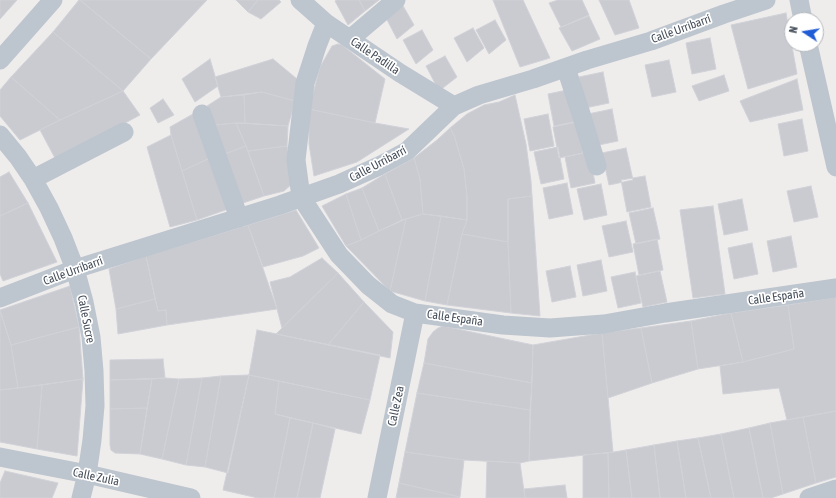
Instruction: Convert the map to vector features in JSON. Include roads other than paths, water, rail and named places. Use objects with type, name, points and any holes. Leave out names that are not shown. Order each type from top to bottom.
[{"type":"street","points":[[0,60],[53,0]]},
{"type":"street","name":"Calle Padilla","points":[[300,0],[326,23],[400,73],[454,106]]},
{"type":"street","points":[[350,39],[396,0]]},
{"type":"street","name":"Calle Urribarrí","points":[[0,298],[75,269],[280,205],[339,184],[379,166],[407,151],[454,106],[479,95],[651,41],[766,0]]},
{"type":"street","points":[[799,0],[801,12]]},
{"type":"street","name":"Calle España","points":[[326,23],[305,83],[296,160],[301,197],[339,255],[368,284],[392,304],[415,313],[503,325],[550,328],[604,324],[836,288]]},
{"type":"street","points":[[810,52],[836,167]]},
{"type":"street","points":[[566,68],[597,166]]},
{"type":"street","points":[[202,114],[239,218]]},
{"type":"street","points":[[33,179],[124,132]]},
{"type":"street","name":"Calle Sucre","points":[[0,135],[18,157],[33,179],[49,208],[75,269],[84,302],[91,337],[95,406],[87,474],[81,498]]},
{"type":"street","name":"Calle Zea","points":[[377,498],[415,313]]},
{"type":"street","name":"Calle Zulia","points":[[0,457],[87,474],[191,498]]},
{"type":"street","points":[[809,498],[836,490]]}]
